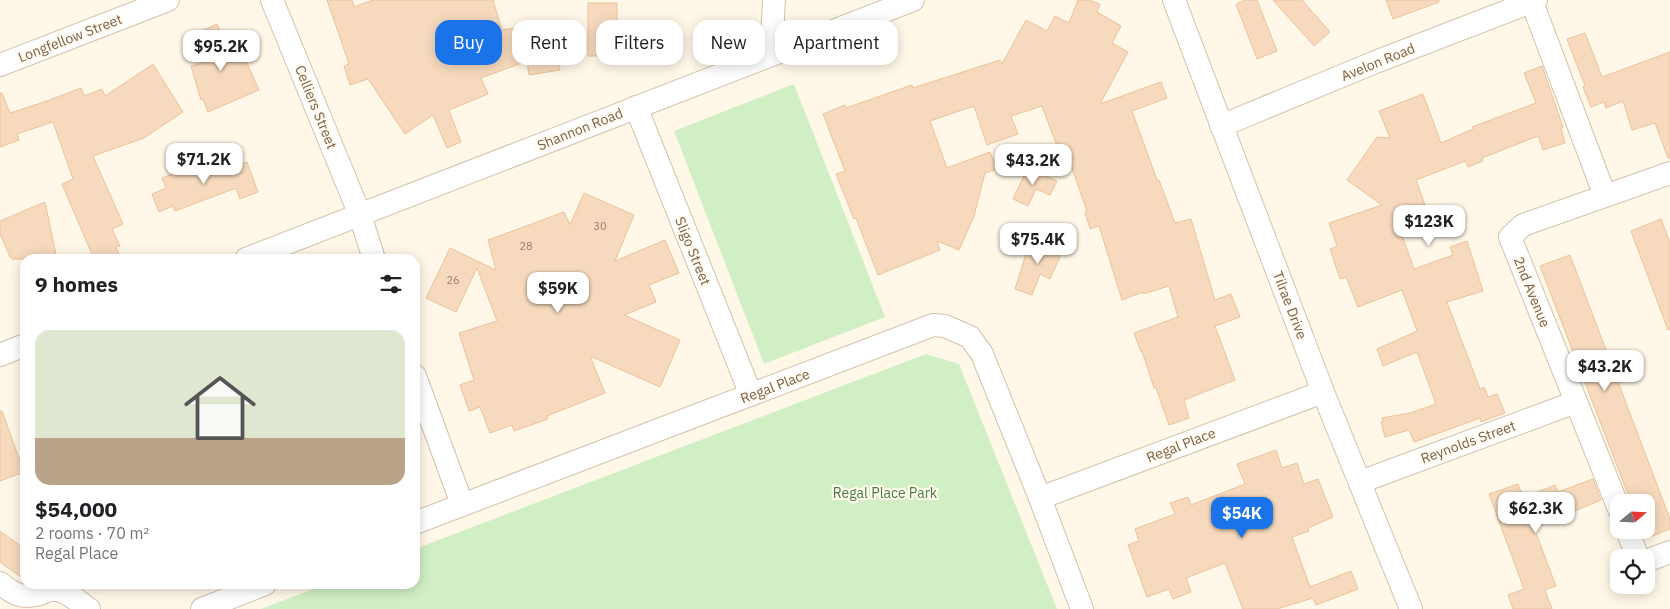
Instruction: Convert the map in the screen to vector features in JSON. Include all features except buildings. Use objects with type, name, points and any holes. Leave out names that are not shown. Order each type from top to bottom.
[{"type":"street","name":"Longfellow Street","points":[[0,65],[168,0]]},
{"type":"street","name":"Celliers Street","points":[[272,0],[360,214],[372,254]]},
{"type":"street","points":[[771,55],[774,0]]},
{"type":"street","name":"Shannon Road","points":[[259,254],[913,0]]},
{"type":"street","name":"Tilrae Drive","points":[[1174,0],[1323,392],[1411,609]]},
{"type":"street","points":[[1534,1],[1605,196]]},
{"type":"street","name":"Avelon Road","points":[[1221,126],[1373,63],[1534,1]]},
{"type":"street","name":"Sligo Street","points":[[636,107],[751,395]]},
{"type":"street","name":"2nd Avenue","points":[[1613,494],[1510,237],[1522,225],[1670,173]]},
{"type":"street","name":"Regal Place","points":[[420,521],[933,326],[945,326],[970,337],[982,354],[1082,609]]},
{"type":"street","points":[[0,355],[20,347]]},
{"type":"street","points":[[420,390],[462,504]]},
{"type":"street","name":"Regal Place","points":[[1040,498],[1323,392]]},
{"type":"street","name":"Reynolds Street","points":[[1360,482],[1576,402]]},
{"type":"street","points":[[1655,558],[1670,552]]},
{"type":"street","points":[[0,583],[14,594],[25,596],[37,595],[54,589],[89,609]]},
{"type":"street","points":[[202,609],[252,589]]},
{"type":"green space","points":[[794,84],[885,317],[764,364],[674,131]]},
{"type":"green space","name":"Regal Place Park","points":[[926,354],[959,364],[1057,609],[261,609],[313,589],[420,589],[420,547]]}]
